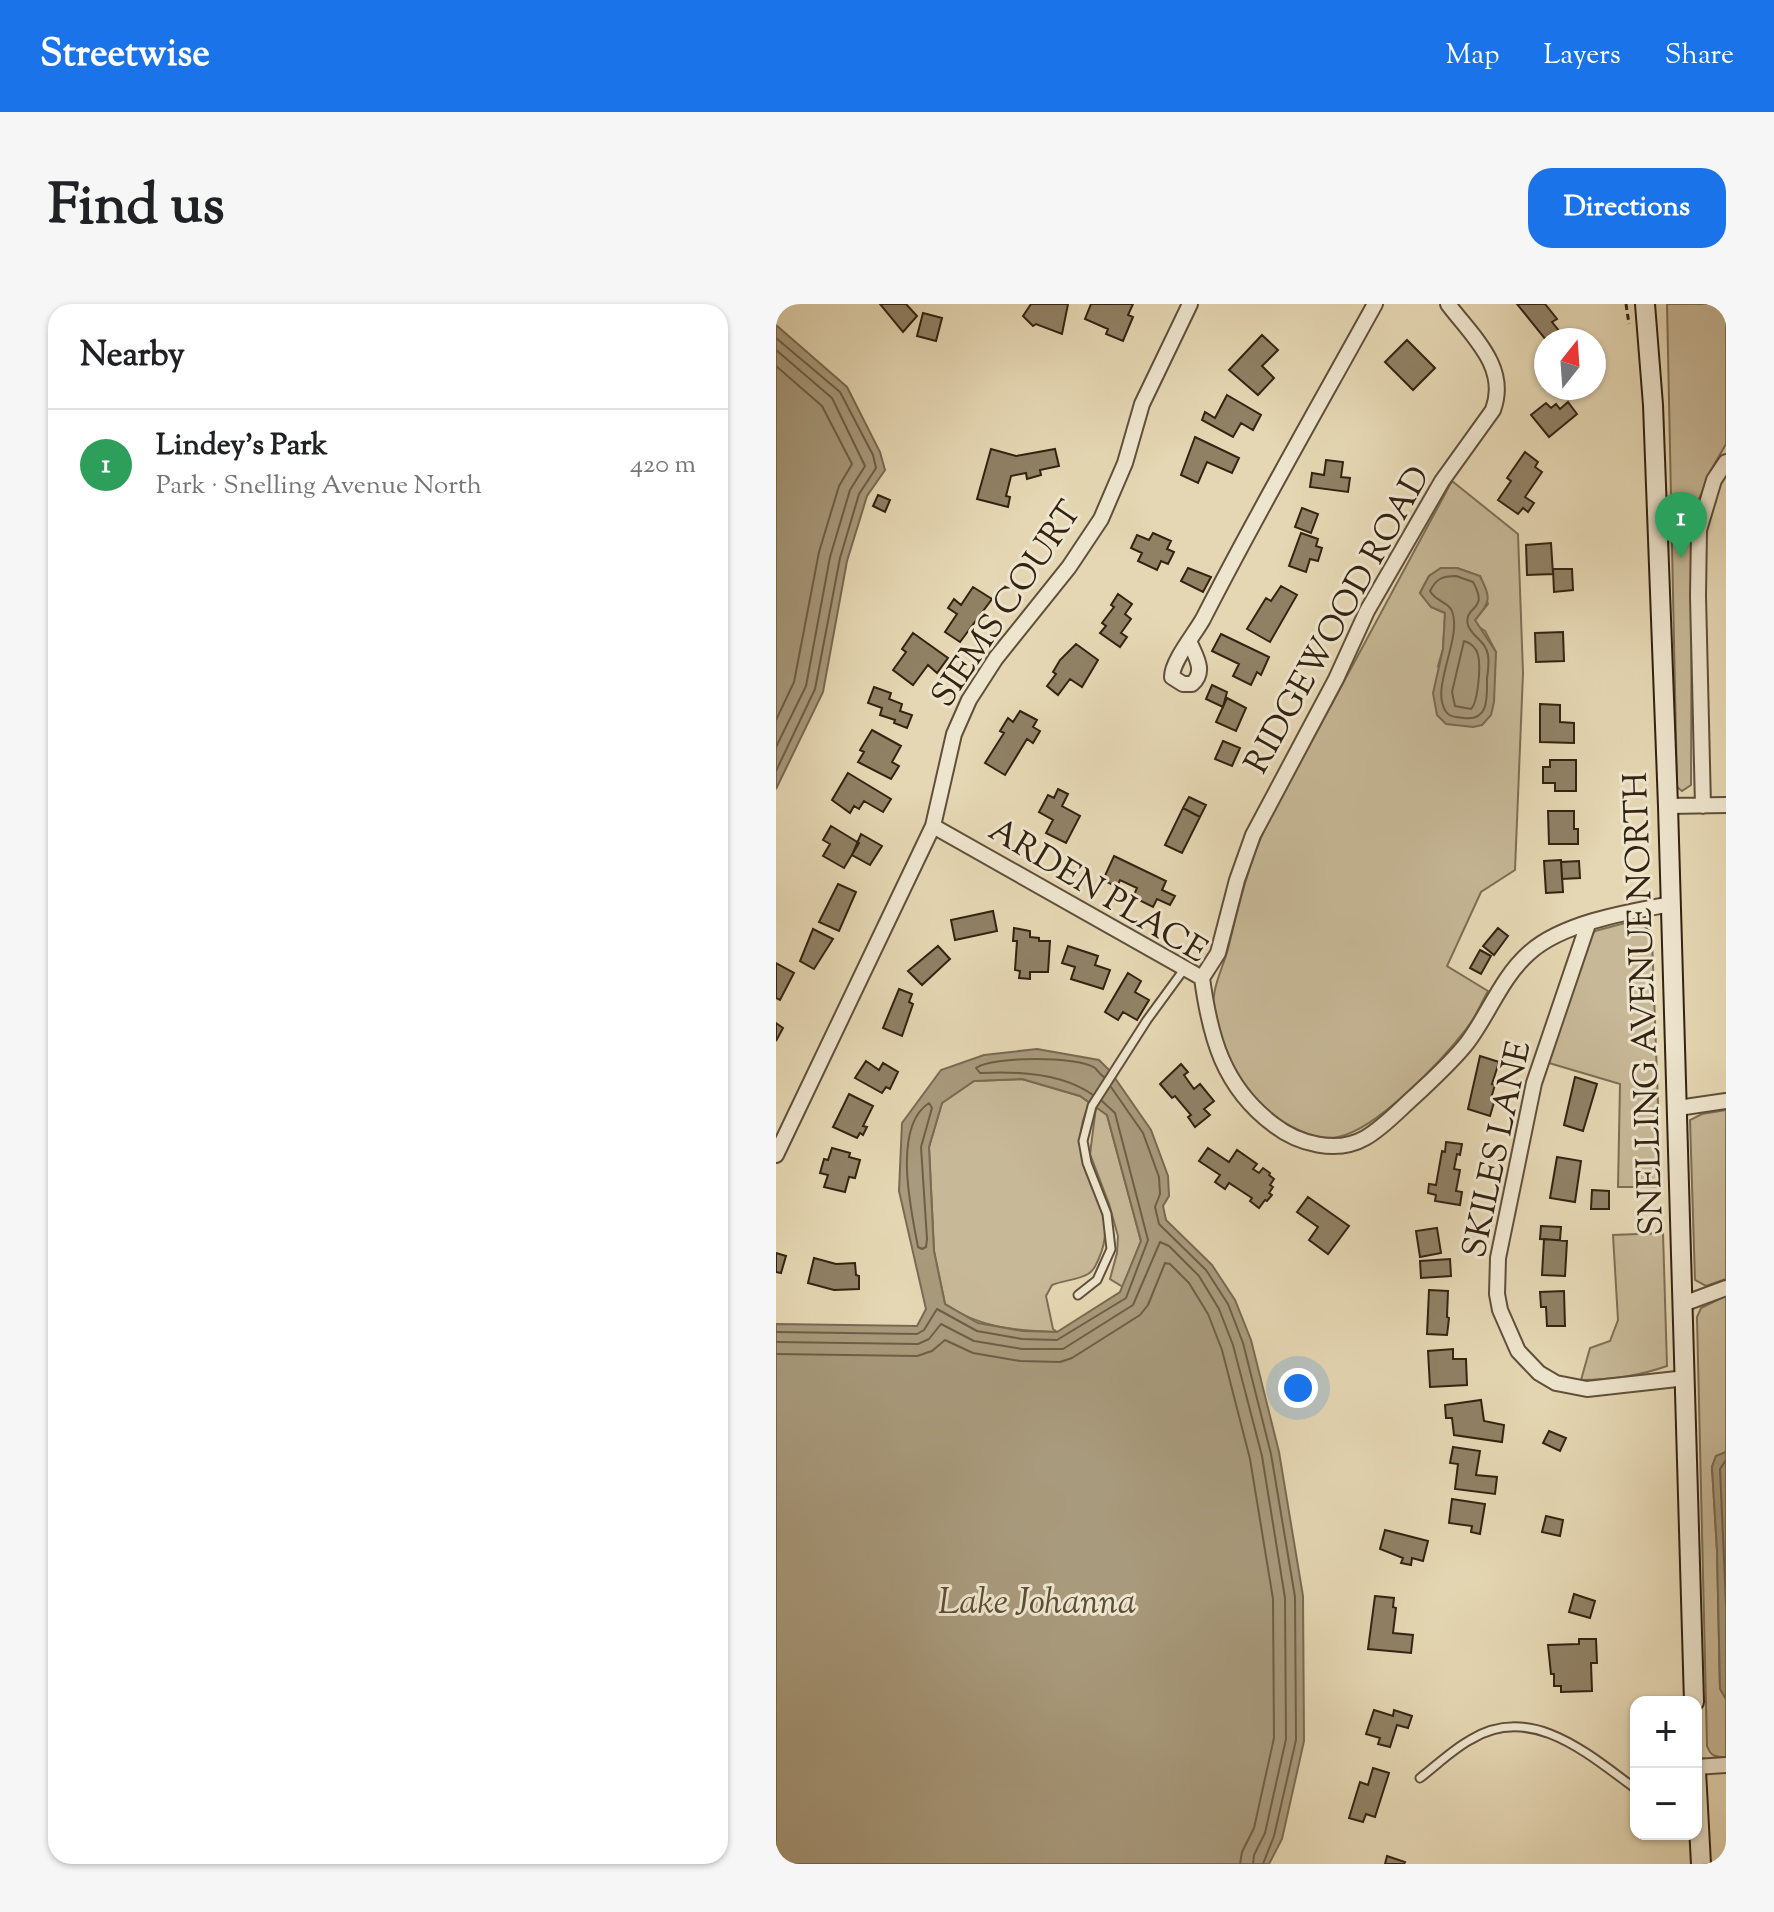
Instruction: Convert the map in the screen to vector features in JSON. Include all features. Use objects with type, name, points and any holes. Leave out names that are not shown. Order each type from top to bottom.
[{"type":"street","name":"SIEMS COURT","points":[[776,1155],[933,826],[954,734],[969,700],[996,658],[1069,567],[1101,519],[1125,463],[1142,404],[1190,304]]},
{"type":"street","points":[[1190,643],[1375,304]]},
{"type":"street","name":"RIDGEWOOD ROAD","points":[[1202,978],[1218,953],[1237,880],[1253,835],[1336,679],[1367,611],[1442,481],[1497,401],[1496,368],[1448,304]]},
{"type":"street","name":"SNELLING AVENUE NORTH","points":[[1645,304],[1653,405],[1668,806],[1694,1696]]},
{"type":"street","name":"SNELLING AVENUE NORTH","points":[[1703,806],[1699,530],[1714,480],[1726,462]]},
{"type":"street","points":[[1668,806],[1726,805]]},
{"type":"street","name":"ARDEN PLACE","points":[[933,826],[1202,978],[1209,1028],[1235,1086],[1254,1110],[1289,1135],[1314,1143],[1339,1146],[1365,1138],[1438,1074],[1467,1043],[1512,970],[1531,951],[1574,928],[1671,904]]},
{"type":"street","name":"SKILES LANE","points":[[1588,924],[1534,1083],[1498,1258],[1500,1310],[1518,1351],[1539,1373],[1556,1383],[1587,1389],[1686,1378]]},
{"type":"street","points":[[1678,1108],[1726,1101]]},
{"type":"street","points":[[1683,1304],[1726,1288]]},
{"type":"street","points":[[1702,1768],[1726,1765]]},
{"type":"street","points":[[1698,1840],[1701,1864]]},
{"type":"lane","points":[[1078,1295],[1097,1280],[1111,1249],[1107,1214],[1087,1163],[1083,1141],[1092,1106],[1147,1020],[1185,968]]},
{"type":"lane","points":[[1420,1778],[1471,1738],[1508,1726],[1544,1730],[1579,1748],[1630,1785]]},
{"type":"shaded area","points":[[1667,304],[1726,304],[1726,444],[1711,470],[1692,526],[1691,785],[1682,791],[1677,787]]},
{"type":"shaded area","points":[[1452,481],[1518,534],[1523,673],[1515,870],[1481,892],[1447,966],[1488,991],[1470,1024],[1408,1092],[1372,1121],[1338,1137],[1310,1134],[1266,1110],[1241,1080],[1214,1015],[1215,988],[1249,871],[1265,828]],"holes":[[[1441,568],[1457,568],[1480,576],[1488,604],[1475,620],[1476,625],[1485,631],[1496,652],[1438,666],[1443,649],[1445,613],[1431,607],[1420,593],[1429,576]]]},
{"type":"shaded area","points":[[1636,920],[1649,930],[1652,939],[1661,1187],[1618,1187],[1620,1084],[1549,1063],[1590,937],[1595,931]]},
{"type":"shaded area","points":[[1022,1079],[1080,1096],[1090,1103],[1084,1116],[1080,1143],[1086,1171],[1104,1218],[1104,1243],[1090,1272],[1080,1278],[1052,1285],[1046,1296],[1053,1329],[1057,1332],[999,1327],[971,1318],[945,1304],[934,1251],[929,1147],[942,1103],[974,1081]]},
{"type":"shaded area","points":[[1096,1107],[1107,1115],[1141,1241],[1123,1287],[1110,1279],[1118,1236],[1090,1154]]},
{"type":"shaded area","points":[[1726,1110],[1726,1279],[1706,1286],[1695,1280],[1690,1120],[1702,1114]]},
{"type":"shaded area","points":[[1663,1233],[1667,1366],[1625,1377],[1581,1380],[1590,1348],[1610,1341],[1618,1320],[1613,1235]]},
{"type":"shaded area","points":[[1726,1296],[1726,1452],[1716,1456],[1712,1467],[1720,1688],[1726,1699],[1726,1757],[1714,1756],[1707,1746],[1697,1317],[1701,1308]]},
{"type":"water","points":[[776,325],[847,387],[880,452],[885,470],[867,496],[847,561],[823,692],[776,789]]},
{"type":"water","points":[[1441,568],[1457,568],[1480,576],[1487,595],[1487,603],[1475,620],[1496,652],[1494,702],[1491,715],[1482,725],[1446,724],[1437,715],[1433,693],[1443,649],[1445,613],[1431,607],[1420,593],[1429,576]]},
{"type":"water","name":"Lake Johanna","points":[[1037,1049],[1099,1060],[1110,1071],[1151,1130],[1168,1176],[1169,1196],[1163,1206],[1166,1220],[1212,1265],[1235,1300],[1251,1340],[1279,1452],[1303,1596],[1304,1741],[1282,1839],[1269,1864],[776,1864],[776,1324],[917,1326],[926,1309],[899,1191],[902,1123],[941,1070],[984,1055]],"holes":[[[1022,1079],[1080,1096],[1107,1115],[1141,1241],[1120,1292],[1057,1332],[1023,1331],[978,1323],[945,1304],[934,1251],[929,1147],[942,1103],[974,1081]]]},
{"type":"water","points":[[1726,1452],[1726,1699],[1720,1689],[1712,1467],[1716,1456]]},
{"type":"building","points":[[880,304],[906,304],[917,316],[903,332]]},
{"type":"building","points":[[1031,304],[1068,304],[1062,334],[1036,324],[1033,326],[1023,316]]},
{"type":"building","points":[[1091,304],[1133,304],[1128,315],[1133,317],[1123,341],[1106,334],[1108,329],[1085,319]]},
{"type":"building","points":[[1517,304],[1545,304],[1557,319],[1552,322],[1557,328],[1536,328]]},
{"type":"building","points":[[923,313],[942,318],[936,341],[917,336]]},
{"type":"building","points":[[1262,335],[1278,350],[1262,366],[1274,378],[1258,395],[1229,370]]},
{"type":"building","points":[[1407,340],[1435,368],[1413,390],[1385,362]]},
{"type":"building","points":[[1227,395],[1261,415],[1253,430],[1241,423],[1233,437],[1202,420],[1205,412],[1215,418]]},
{"type":"building","points":[[1568,402],[1577,414],[1549,437],[1531,415],[1546,403],[1551,408],[1556,404],[1560,409]]},
{"type":"building","points":[[1195,437],[1239,458],[1232,473],[1207,462],[1198,483],[1181,475]]},
{"type":"building","points":[[991,449],[1016,456],[1055,449],[1059,466],[1040,470],[1041,475],[1027,479],[1026,473],[1011,476],[1006,496],[1010,497],[1008,507],[977,499]]},
{"type":"building","points":[[1525,452],[1538,462],[1535,467],[1542,472],[1525,497],[1534,503],[1528,512],[1523,508],[1518,514],[1498,500],[1511,481],[1507,478]]},
{"type":"building","points":[[1326,460],[1343,462],[1341,477],[1350,478],[1348,492],[1310,487],[1312,473],[1324,475]]},
{"type":"building","points":[[878,495],[890,500],[885,512],[873,506]]},
{"type":"building","points":[[1302,508],[1318,514],[1311,533],[1295,527]]},
{"type":"building","points":[[1153,533],[1171,541],[1167,549],[1174,552],[1168,564],[1161,561],[1157,570],[1138,561],[1142,553],[1131,548],[1137,535],[1149,540]]},
{"type":"building","points":[[1301,533],[1318,539],[1316,546],[1322,548],[1318,561],[1310,559],[1306,572],[1289,566]]},
{"type":"building","points":[[1551,543],[1553,574],[1527,575],[1526,545]]},
{"type":"building","points":[[1188,568],[1211,577],[1203,592],[1181,581]]},
{"type":"building","points":[[1553,569],[1572,569],[1573,590],[1554,592]]},
{"type":"building","points":[[1281,586],[1297,595],[1270,642],[1247,629],[1266,598],[1271,601]]},
{"type":"building","points":[[973,587],[992,599],[960,642],[945,632],[957,614],[948,608],[954,599],[961,605]]},
{"type":"building","points":[[1118,594],[1132,604],[1125,614],[1131,619],[1121,633],[1127,637],[1120,647],[1100,633],[1106,626],[1102,623],[1114,607],[1111,605]]},
{"type":"building","points":[[1563,632],[1564,661],[1536,662],[1535,633]]},
{"type":"building","points":[[913,633],[948,658],[937,673],[928,665],[913,685],[893,670],[906,652],[902,649]]},
{"type":"building","points":[[1221,634],[1269,657],[1261,675],[1257,672],[1251,685],[1233,676],[1239,664],[1212,651]]},
{"type":"building","points":[[1076,644],[1098,660],[1082,687],[1070,679],[1058,695],[1047,686],[1056,674],[1053,672],[1060,660]]},
{"type":"building","points":[[1212,685],[1227,692],[1223,707],[1206,699]]},
{"type":"building","points":[[874,687],[891,693],[889,699],[902,704],[900,711],[912,715],[907,728],[880,715],[882,708],[868,703]]},
{"type":"building","points":[[1227,698],[1246,708],[1236,731],[1216,722]]},
{"type":"building","points":[[1540,704],[1560,705],[1560,722],[1574,723],[1574,743],[1540,742]]},
{"type":"building","points":[[1020,711],[1037,720],[1033,727],[1040,731],[1033,743],[1027,739],[1005,775],[985,763],[1004,733],[1000,731],[1008,718],[1013,722]]},
{"type":"building","points":[[872,730],[901,746],[892,762],[899,766],[891,779],[858,762],[864,752],[860,750]]},
{"type":"building","points":[[1223,741],[1240,748],[1232,766],[1215,759]]},
{"type":"building","points":[[1550,760],[1576,760],[1576,791],[1555,791],[1555,783],[1543,783],[1543,767],[1550,767]]},
{"type":"building","points":[[848,773],[891,799],[883,812],[864,801],[859,809],[854,806],[850,813],[832,800]]},
{"type":"building","points":[[1058,789],[1068,794],[1062,806],[1080,816],[1066,843],[1046,833],[1053,820],[1039,812],[1048,795],[1054,798]]},
{"type":"building","points":[[1189,797],[1206,805],[1200,817],[1183,808]]},
{"type":"building","points":[[1183,808],[1200,817],[1182,853],[1165,845]]},
{"type":"building","points":[[1548,811],[1574,811],[1578,844],[1549,844]]},
{"type":"building","points":[[831,826],[859,843],[844,868],[823,856],[830,844],[823,840]]},
{"type":"building","points":[[861,834],[882,846],[870,865],[852,855]]},
{"type":"building","points":[[1114,856],[1166,881],[1162,890],[1175,896],[1170,905],[1157,899],[1153,907],[1133,897],[1137,888],[1120,880],[1117,887],[1103,880]]},
{"type":"building","points":[[1561,860],[1563,892],[1546,893],[1544,861]]},
{"type":"building","points":[[1579,861],[1580,878],[1562,879],[1561,862]]},
{"type":"building","points":[[838,884],[856,892],[839,931],[819,922]]},
{"type":"building","points":[[993,911],[997,931],[955,940],[951,920]]},
{"type":"building","points":[[1014,928],[1030,931],[1030,937],[1039,938],[1039,941],[1050,941],[1048,972],[1030,972],[1030,979],[1019,978],[1020,971],[1015,970],[1017,941],[1013,941]]},
{"type":"building","points":[[1498,928],[1508,936],[1494,955],[1483,946]]},
{"type":"building","points":[[813,929],[833,939],[814,969],[800,961]]},
{"type":"building","points":[[938,946],[950,959],[922,985],[908,971]]},
{"type":"building","points":[[1068,946],[1098,956],[1095,965],[1110,970],[1103,989],[1071,979],[1075,967],[1062,963]]},
{"type":"building","points":[[1480,950],[1491,956],[1481,974],[1470,968]]},
{"type":"building","points":[[776,963],[794,973],[780,1000],[776,998]]},
{"type":"building","points":[[1128,973],[1141,981],[1135,992],[1149,1000],[1137,1020],[1123,1012],[1118,1020],[1105,1012]]},
{"type":"building","points":[[899,989],[912,994],[909,1002],[913,1004],[902,1036],[883,1028]]},
{"type":"building","points":[[776,1023],[783,1028],[776,1041]]},
{"type":"building","points":[[1480,1056],[1499,1062],[1492,1084],[1495,1085],[1491,1098],[1495,1099],[1490,1116],[1468,1109]]},
{"type":"building","points":[[866,1061],[879,1070],[883,1063],[898,1072],[890,1089],[886,1087],[882,1093],[855,1078]]},
{"type":"building","points":[[1181,1064],[1188,1072],[1184,1075],[1194,1089],[1200,1084],[1214,1101],[1204,1109],[1210,1115],[1195,1127],[1188,1117],[1191,1115],[1160,1084]]},
{"type":"building","points":[[1575,1077],[1597,1084],[1583,1131],[1564,1125]]},
{"type":"building","points":[[849,1094],[873,1106],[863,1126],[867,1127],[863,1135],[860,1133],[857,1138],[833,1127]]},
{"type":"building","points":[[1446,1142],[1462,1144],[1454,1169],[1460,1170],[1456,1191],[1462,1192],[1460,1205],[1435,1201],[1436,1195],[1428,1193],[1429,1184],[1436,1185]]},
{"type":"building","points":[[832,1148],[850,1153],[849,1157],[860,1160],[855,1178],[849,1177],[845,1192],[824,1187],[828,1175],[820,1173],[824,1159],[828,1160]]},
{"type":"building","points":[[1208,1148],[1229,1162],[1237,1150],[1257,1164],[1253,1169],[1259,1173],[1263,1168],[1270,1173],[1274,1179],[1269,1193],[1272,1195],[1259,1208],[1250,1201],[1252,1198],[1229,1183],[1225,1189],[1215,1182],[1220,1175],[1199,1161]]},
{"type":"building","points":[[1557,1157],[1581,1161],[1575,1202],[1550,1198]]},
{"type":"building","points":[[1592,1190],[1609,1191],[1609,1209],[1591,1209]]},
{"type":"building","points":[[1308,1197],[1349,1226],[1328,1254],[1309,1240],[1318,1227],[1297,1212]]},
{"type":"building","points":[[1541,1226],[1561,1227],[1560,1240],[1540,1239]]},
{"type":"building","points":[[1437,1228],[1441,1253],[1420,1257],[1416,1231]]},
{"type":"building","points":[[1544,1239],[1567,1241],[1565,1276],[1542,1275]]},
{"type":"building","points":[[776,1253],[786,1256],[781,1273],[776,1272]]},
{"type":"building","points":[[814,1258],[836,1264],[855,1263],[859,1289],[834,1290],[808,1283]]},
{"type":"building","points":[[1450,1259],[1451,1276],[1421,1278],[1420,1261]]},
{"type":"building","points":[[1429,1290],[1448,1291],[1447,1335],[1427,1334]]},
{"type":"building","points":[[1564,1291],[1565,1326],[1547,1326],[1546,1307],[1541,1307],[1540,1292]]},
{"type":"building","points":[[1453,1349],[1453,1359],[1466,1359],[1467,1385],[1430,1387],[1428,1351]]},
{"type":"building","points":[[1481,1400],[1484,1421],[1504,1425],[1502,1442],[1454,1435],[1452,1418],[1446,1418],[1445,1405]]},
{"type":"building","points":[[1549,1431],[1566,1438],[1560,1451],[1543,1443]]},
{"type":"building","points":[[1453,1447],[1480,1451],[1476,1475],[1497,1477],[1495,1494],[1455,1489],[1458,1464],[1450,1463]]},
{"type":"building","points":[[1452,1499],[1485,1504],[1480,1534],[1471,1532],[1472,1526],[1449,1523]]},
{"type":"building","points":[[1546,1516],[1563,1520],[1560,1536],[1542,1532]]},
{"type":"building","points":[[1385,1530],[1428,1541],[1423,1561],[1412,1558],[1411,1565],[1401,1563],[1403,1558],[1380,1549]]},
{"type":"building","points":[[1574,1594],[1595,1601],[1590,1618],[1569,1612]]},
{"type":"building","points":[[1375,1596],[1394,1598],[1393,1633],[1413,1635],[1411,1653],[1368,1649]]},
{"type":"building","points":[[1579,1639],[1596,1639],[1597,1663],[1591,1663],[1592,1691],[1561,1692],[1561,1686],[1554,1686],[1548,1645],[1579,1644]]},
{"type":"building","points":[[1374,1710],[1393,1716],[1394,1710],[1412,1716],[1408,1728],[1397,1725],[1390,1747],[1378,1744],[1380,1738],[1366,1734]]},
{"type":"building","points":[[1373,1768],[1389,1773],[1375,1817],[1366,1814],[1363,1822],[1349,1818],[1360,1782],[1368,1785]]},
{"type":"building","points":[[1387,1856],[1405,1862],[1385,1864]]},
{"type":"place","name":"Lindey's Park","points":[[1681,558]]}]
